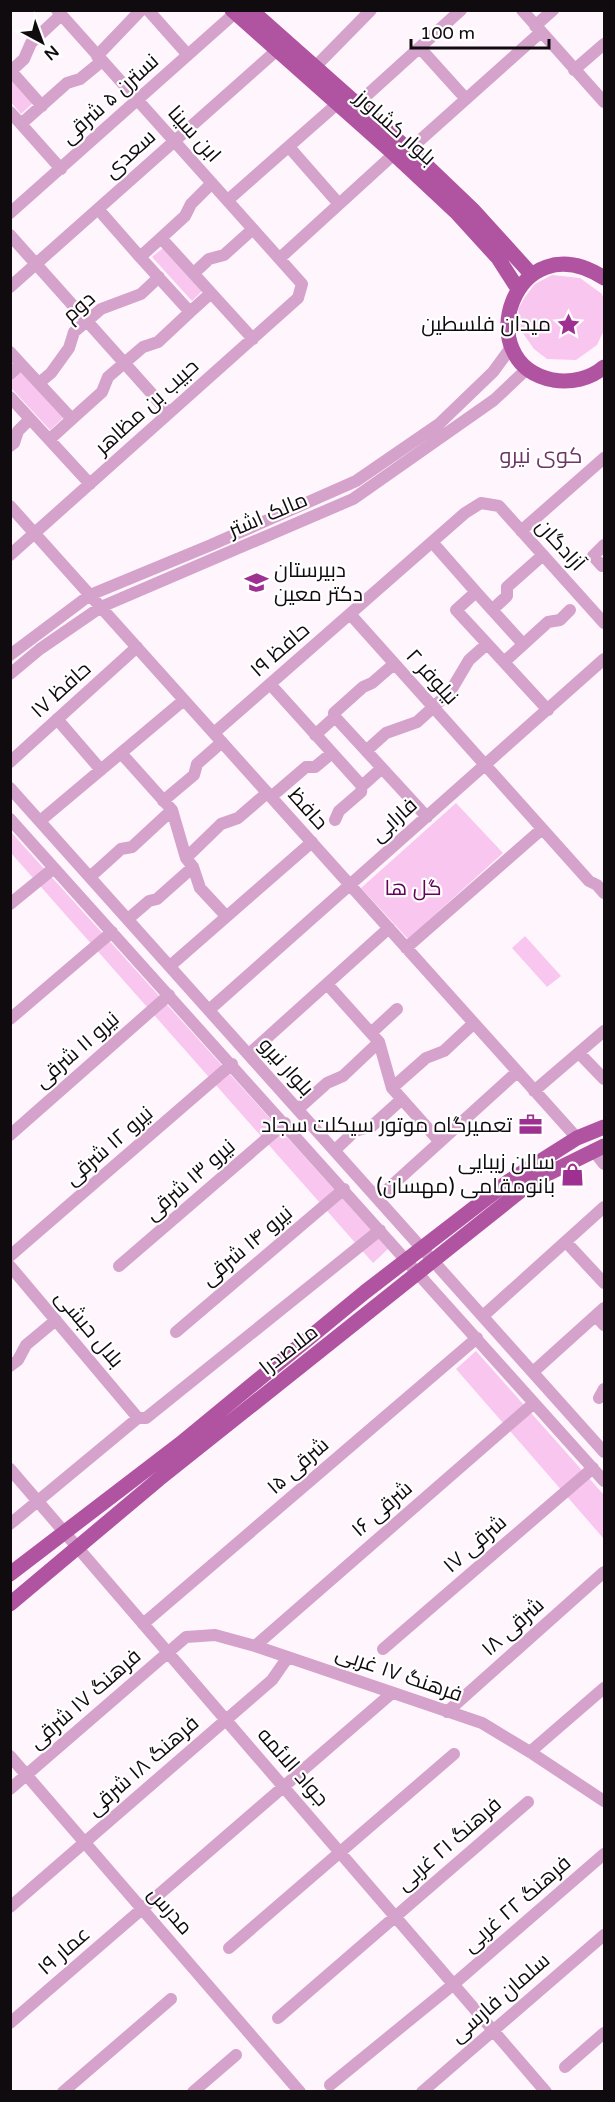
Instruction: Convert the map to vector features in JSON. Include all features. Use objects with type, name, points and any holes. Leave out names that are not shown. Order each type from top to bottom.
[{"type":"main road","name":"بلوار کشاورز","points":[[251,10],[356,105],[401,152],[498,258],[518,289]]},
{"type":"main road","name":"بلوار کشاورز","points":[[234,12],[337,104],[474,211],[532,275]]},
{"type":"main road","points":[[601,374],[565,382],[545,378],[528,368],[519,358],[512,346],[507,327],[509,307],[518,289],[532,275],[550,266],[570,264],[590,269],[604,278]]},
{"type":"main road","name":"ملاصدرا","points":[[10,1574],[180,1444],[422,1248],[509,1181],[577,1138],[604,1127]]},
{"type":"main road","name":"ملاصدرا","points":[[10,1604],[159,1479],[533,1182],[599,1148]]},
{"type":"street","points":[[21,124],[67,83],[80,79],[141,10]]},
{"type":"street","points":[[148,10],[188,55]]},
{"type":"street","points":[[315,67],[371,10]]},
{"type":"street","points":[[356,105],[461,10]]},
{"type":"street","points":[[522,10],[604,102]]},
{"type":"street","points":[[280,258],[339,204],[466,99],[538,29],[553,10]]},
{"type":"street","name":"نسترن ۵ شرقی","points":[[10,213],[234,12]]},
{"type":"street","points":[[42,106],[11,70],[24,59],[31,43],[59,13]]},
{"type":"street","name":"ابن سینا","points":[[59,13],[302,284]]},
{"type":"street","points":[[574,70],[604,44]]},
{"type":"street","points":[[420,48],[466,99]]},
{"type":"street","name":"سعدی","points":[[10,286],[276,51]]},
{"type":"street","points":[[228,201],[337,104]]},
{"type":"street","points":[[10,112],[61,169]]},
{"type":"street","points":[[289,147],[339,204]]},
{"type":"street","points":[[141,257],[185,216],[191,204],[212,183]]},
{"type":"street","points":[[98,209],[190,312]]},
{"type":"street","points":[[194,273],[209,259],[224,255],[253,229]]},
{"type":"street","points":[[10,235],[170,413]]},
{"type":"street","points":[[161,238],[253,339]]},
{"type":"street","name":"دوم","points":[[39,383],[51,373],[69,348],[74,332],[101,309],[141,294],[159,277]]},
{"type":"street","name":"حبیب بن مظاهر","points":[[10,555],[298,298],[302,284]]},
{"type":"street","points":[[50,439],[102,392],[108,377],[143,347],[158,342],[211,293]]},
{"type":"street","name":"مالک اشتر","points":[[10,655],[90,595],[356,481],[438,424],[493,372],[512,346]]},
{"type":"street","points":[[10,352],[72,419]]},
{"type":"street","points":[[10,374],[21,364]]},
{"type":"street","name":"مالک اشتر","points":[[10,674],[40,649],[101,607],[353,499],[494,399],[528,368]]},
{"type":"street","points":[[10,397],[90,484]]},
{"type":"street","points":[[10,446],[14,443],[18,430],[30,419]]},
{"type":"street","points":[[521,531],[604,458]]},
{"type":"street","name":"آزادگان","points":[[481,503],[499,506],[604,623]]},
{"type":"street","name":"حافظ ۱۹","points":[[90,877],[121,849],[132,847],[194,775],[196,764],[218,738],[270,684],[465,513],[481,503]]},
{"type":"street","name":"حافظ","points":[[10,506],[577,1138]]},
{"type":"street","points":[[432,542],[523,644]]},
{"type":"street","points":[[604,545],[592,556],[602,566],[604,564]]},
{"type":"street","points":[[492,610],[507,596],[507,587],[543,555]]},
{"type":"street","points":[[476,592],[456,610],[548,710]]},
{"type":"street","points":[[504,662],[548,622],[560,620],[570,610]]},
{"type":"street","name":"نیلوفر ۲","points":[[350,614],[589,881],[597,885],[604,893]]},
{"type":"street","points":[[366,751],[386,733],[417,722],[433,708],[450,692],[469,660],[487,644]]},
{"type":"street","name":"حافظ ۱۷","points":[[10,762],[137,647]]},
{"type":"street","name":"فارابی","points":[[209,1010],[604,659]]},
{"type":"street","points":[[315,735],[335,717],[334,713],[394,664]]},
{"type":"street","points":[[270,684],[363,786]]},
{"type":"street","points":[[40,821],[184,700]]},
{"type":"street","points":[[335,717],[427,817]]},
{"type":"street","points":[[57,719],[101,770]]},
{"type":"street","points":[[121,753],[167,806],[200,888],[226,916]]},
{"type":"street","points":[[128,919],[149,901],[157,898],[221,824],[238,818],[306,767],[315,767],[332,753]]},
{"type":"street","points":[[335,820],[339,811],[361,792],[363,786],[382,768]]},
{"type":"street","name":"بلوار نیرو","points":[[10,788],[604,1452]]},
{"type":"street","name":"بلوار نیرو","points":[[10,819],[604,1481]]},
{"type":"street","points":[[406,948],[542,829]]},
{"type":"street","points":[[170,966],[312,842]]},
{"type":"street","points":[[10,904],[54,868]]},
{"type":"street","points":[[249,1054],[389,928]]},
{"type":"street","points":[[10,1019],[112,932]]},
{"type":"street","points":[[327,984],[375,1038],[392,1088],[440,1142]]},
{"type":"street","name":"نیرو ۱۱ شرقی","points":[[10,1134],[169,995]]},
{"type":"street","points":[[298,1109],[327,1083],[343,1076],[397,1009]]},
{"type":"street","points":[[392,1088],[426,1058],[444,1051],[474,1023]]},
{"type":"street","points":[[534,1091],[604,1031]]},
{"type":"street","points":[[579,1053],[604,1079]]},
{"type":"street","name":"نیرو ۱۲ شرقی","points":[[10,1256],[232,1064]]},
{"type":"street","points":[[378,1198],[517,1072]]},
{"type":"street","points":[[334,1150],[356,1131],[372,1125],[402,1099]]},
{"type":"street","name":"نیرو ۱۳ شرقی","points":[[119,1266],[285,1123]]},
{"type":"street","points":[[599,1148],[604,1164]]},
{"type":"street","name":"نیرو ۱۴ شرقی","points":[[176,1332],[344,1189]]},
{"type":"street","points":[[483,1316],[604,1207]]},
{"type":"street","points":[[10,1524],[138,1418],[146,1418],[380,1230]]},
{"type":"street","points":[[566,1242],[604,1283]]},
{"type":"street","name":"بلال حبشی","points":[[10,1266],[138,1418]]},
{"type":"street","points":[[534,1372],[602,1317]]},
{"type":"street","points":[[10,1366],[18,1360],[26,1345],[56,1320]]},
{"type":"street","name":"۱۵ شرقی","points":[[143,1624],[477,1338]]},
{"type":"street","name":"۱۶ شرقی","points":[[255,1646],[534,1403]]},
{"type":"street","name":"۱۷ شرقی","points":[[383,1649],[593,1468]]},
{"type":"street","name":"جواد الائمه","points":[[10,1469],[546,2091]]},
{"type":"street","name":"۱۸ شرقی","points":[[447,1712],[604,1572]]},
{"type":"street","name":"فرهنگ ۱۷ غربی","points":[[168,1653],[186,1637],[215,1635],[288,1657],[482,1723],[603,1799]]},
{"type":"street","name":"فرهنگ ۱۷ شرقی","points":[[10,1790],[168,1653]]},
{"type":"street","name":"فرهنگ ۱۸ شرقی","points":[[10,1907],[272,1680],[288,1657]]},
{"type":"street","points":[[530,1752],[604,1688]]},
{"type":"street","name":"عمار ۱۹","points":[[10,2022],[392,1693]]},
{"type":"street","points":[[230,1948],[453,1754]]},
{"type":"street","name":"مدرس","points":[[10,1756],[300,2091]]},
{"type":"street","name":"فرهنگ ۲۱ غربی","points":[[278,2018],[528,1802]]},
{"type":"street","name":"فرهنگ ۲۲ غربی","points":[[330,2085],[454,1983],[604,1854]]},
{"type":"street","name":"سلمان فارسی","points":[[422,2091],[604,1935]]},
{"type":"street","points":[[63,2091],[171,1999]]},
{"type":"street","points":[[565,2067],[604,2033]]},
{"type":"street","points":[[194,2091],[236,2055]]},
{"type":"green space","points":[[10,78],[33,103],[21,114],[11,102]]},
{"type":"green space","points":[[163,248],[202,291],[192,301],[152,257]]},
{"type":"green space","points":[[552,275],[580,278],[602,294],[604,300],[604,330],[597,345],[576,360],[547,359],[534,349],[520,329],[518,309],[525,297],[535,284]]},
{"type":"green space","points":[[21,372],[63,418],[50,430],[11,388],[11,381]]},
{"type":"green space","name":"گل ها","points":[[456,803],[503,853],[408,939],[361,888]]},
{"type":"green space","points":[[10,831],[388,1249],[373,1263],[11,853]]},
{"type":"green space","points":[[525,936],[561,976],[547,987],[512,948]]},
{"type":"green space","points":[[476,1351],[604,1495],[604,1539],[456,1369]]},
{"type":"place","name":"میدان فلسطین","points":[[569,324]]},
{"type":"place","name":"دبیرستان دکتر معین","points":[[256,582]]},
{"type":"place","name":"تعمیرگاه موتور سیکلت سجاد","points":[[530,1125]]},
{"type":"place","name":"سالن زیبایی بانومقامی (مهسان)","points":[[573,1174]]},
{"type":"district","name":"کوی نیرو","points":[[541,456]]}]
